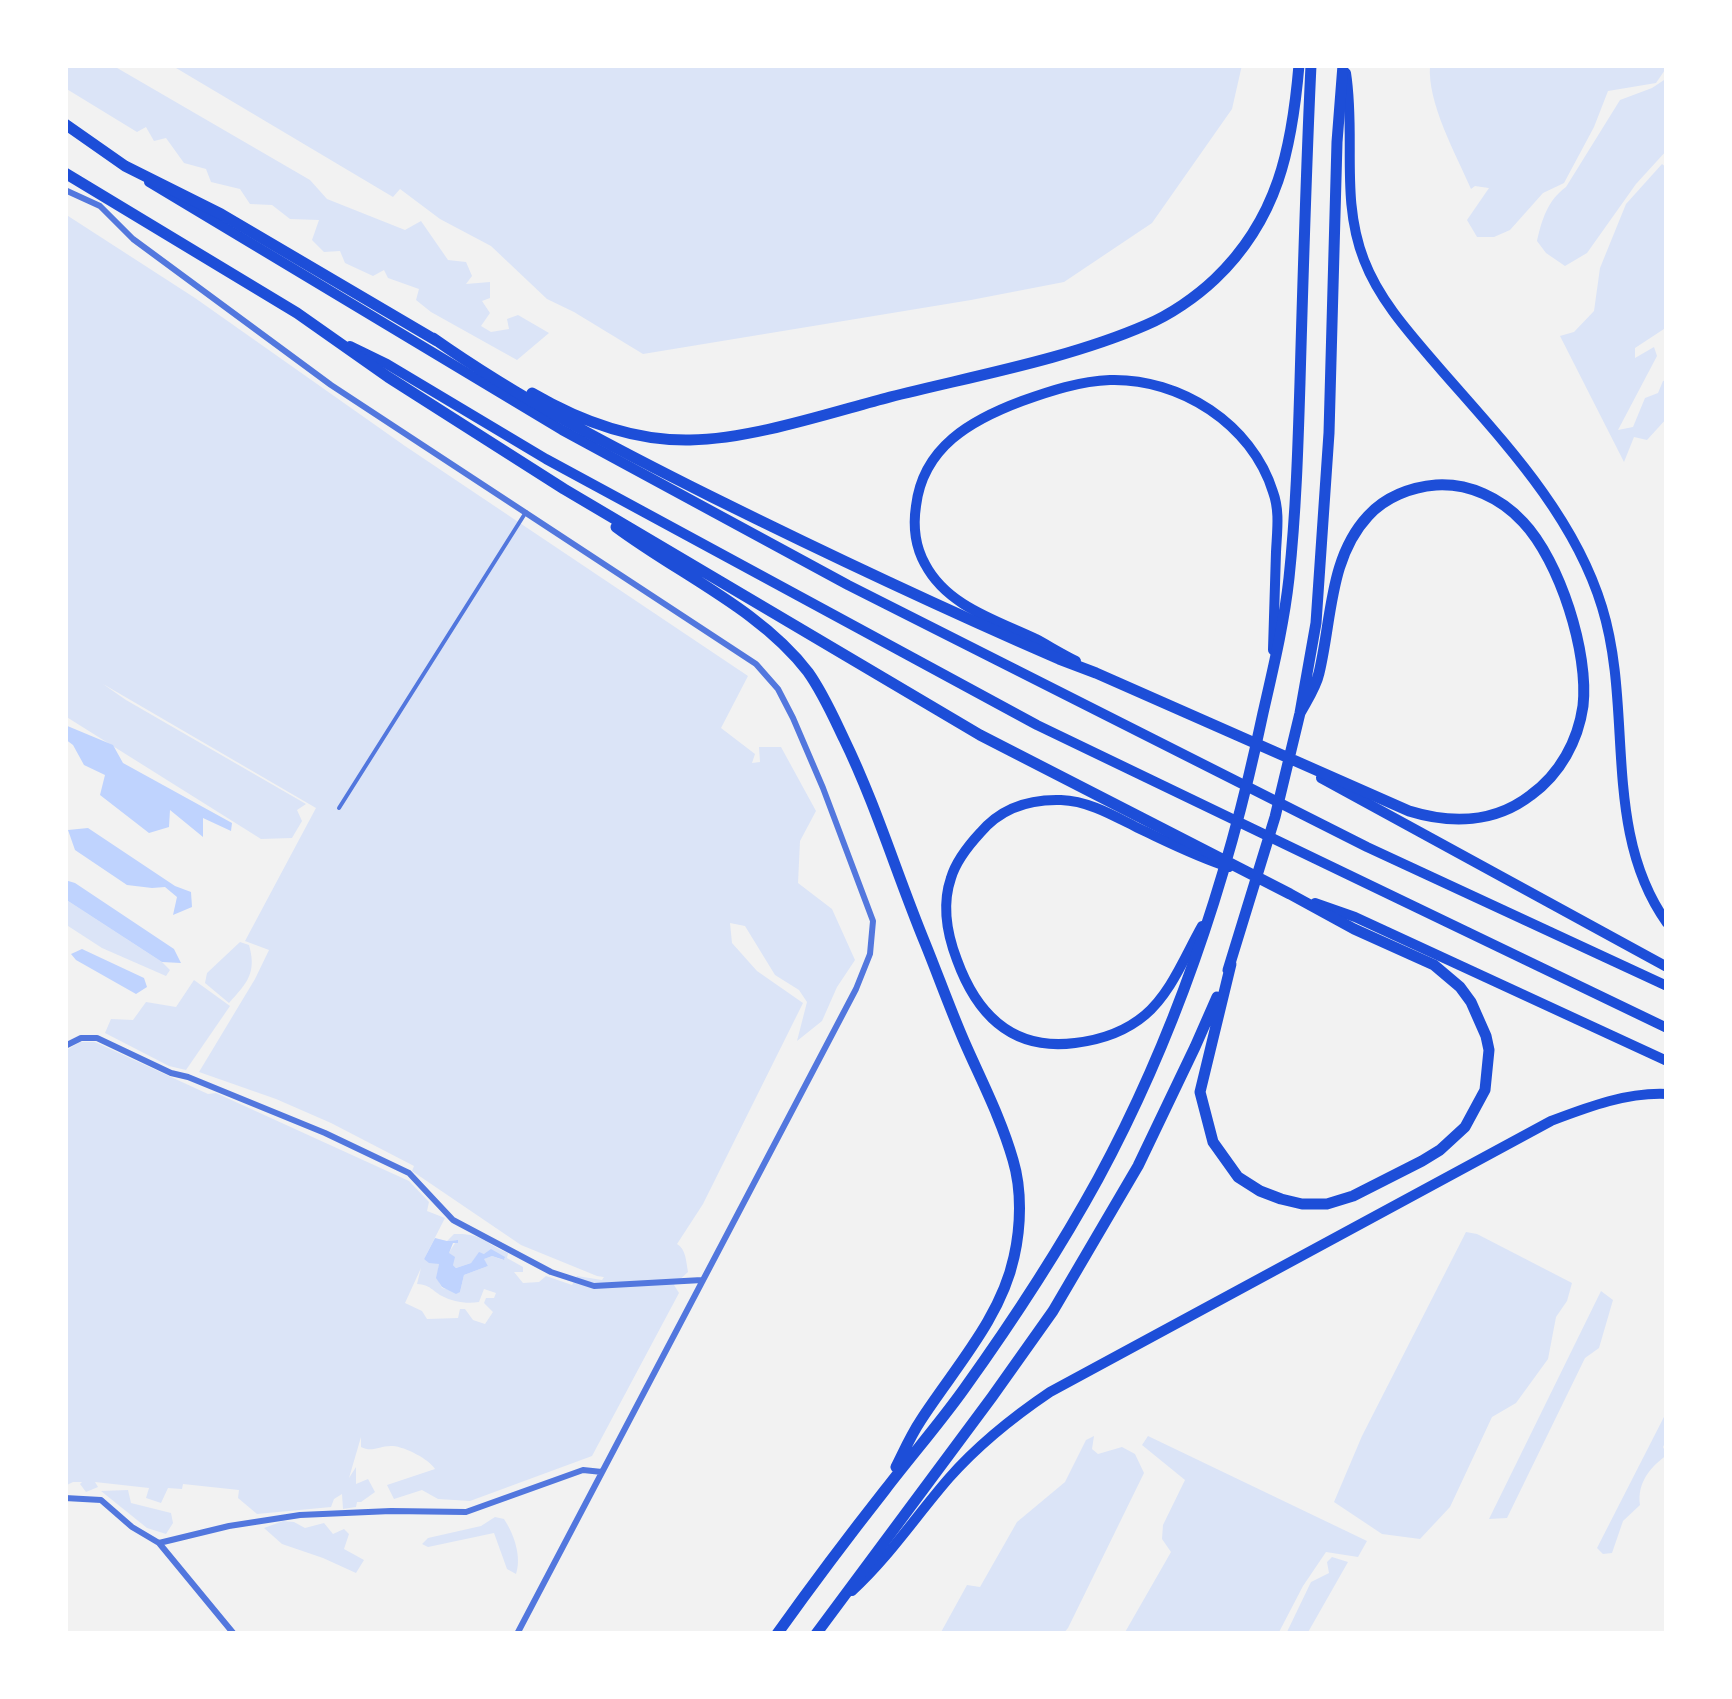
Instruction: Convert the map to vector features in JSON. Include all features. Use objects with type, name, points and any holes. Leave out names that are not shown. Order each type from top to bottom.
[{"type":"highway","points":[[65,124],[124,166],[221,214],[554,406],[615,430],[654,439],[692,440],[758,430],[1110,340],[1151,324],[1214,280],[1255,229],[1283,170],[1299,65]]},
{"type":"highway","points":[[777,1634],[962,1392],[1034,1287],[1097,1181],[1138,1100],[1174,1018],[1212,908],[1251,772],[1289,584],[1298,477],[1311,65]]},
{"type":"highway","points":[[65,173],[334,338],[564,489],[980,734],[1246,873],[1290,894],[1354,928],[1434,966],[1460,986],[1472,1002],[1486,1036],[1489,1068],[1485,1090],[1465,1126],[1422,1161],[1353,1196],[1327,1204],[1281,1199],[1238,1177],[1213,1142],[1200,1092],[1231,964],[1235,950],[1275,817],[1300,714],[1316,623],[1329,433],[1344,65]]},
{"type":"highway","points":[[433,338],[552,415],[912,594],[1432,819],[1493,815],[1526,799],[1555,774],[1577,733],[1583,708],[1581,654],[1564,594],[1525,523],[1490,496],[1448,484],[1406,491],[1370,513],[1354,534],[1340,564],[1318,678],[1300,714]]},
{"type":"highway","points":[[564,489],[752,618],[782,642],[809,673],[852,756],[950,1005],[1002,1124],[1019,1191],[1014,1258],[988,1321],[918,1424],[883,1492]]},
{"type":"highway","points":[[816,1634],[1053,1311],[1138,1166],[1231,964]]},
{"type":"main road","points":[[1344,65],[1350,100],[1350,200],[1364,262],[1388,304],[1518,458],[1578,549],[1597,592],[1613,656],[1625,807],[1632,842],[1647,888],[1667,922]]},
{"type":"main road","points":[[124,166],[562,430],[830,576],[1368,847],[1667,986]]},
{"type":"main road","points":[[334,338],[387,364],[696,542],[1037,725],[1667,1028]]},
{"type":"main road","points":[[1096,673],[966,606],[939,584],[925,565],[914,524],[924,472],[944,444],[960,430],[1047,392],[1110,380],[1138,381],[1186,396],[1228,423],[1260,460],[1278,505],[1272,676]]},
{"type":"main road","points":[[1281,756],[1667,966]]},
{"type":"main road","points":[[1212,908],[1168,987],[1145,1016],[1102,1039],[1052,1044],[1013,1034],[997,1024],[973,998],[952,948],[946,902],[950,878],[960,859],[988,824],[1016,806],[1039,800],[1093,806],[1200,858],[1246,873]]},
{"type":"main road","points":[[1290,894],[1372,925],[1667,1061]]},
{"type":"main road","points":[[836,1605],[877,1568],[978,1447],[1050,1392],[1552,1121],[1624,1098],[1667,1094]]},
{"type":"street","points":[[65,190],[100,206],[133,238],[332,385],[756,664],[778,689],[793,718],[873,922],[870,954],[856,990],[517,1634]]},
{"type":"street","points":[[65,1046],[81,1038],[97,1038],[171,1073],[188,1076],[325,1133],[409,1173],[453,1220],[551,1272],[594,1286],[703,1280]]},
{"type":"street","points":[[159,1543],[229,1526],[300,1515],[466,1512],[583,1470],[602,1472]]},
{"type":"street","points":[[65,1498],[101,1500],[132,1527],[159,1543],[234,1634]]},
{"type":"lane","points":[[339,808],[526,512]]},
{"type":"shaded area","points":[[65,65],[112,65],[310,180],[327,199],[405,230],[421,221],[448,260],[466,262],[472,276],[466,284],[490,282],[490,298],[482,301],[490,313],[481,326],[491,332],[509,329],[507,319],[518,315],[549,333],[517,360],[431,312],[416,300],[419,289],[388,278],[384,270],[373,276],[345,263],[340,251],[324,252],[312,240],[319,220],[290,219],[272,205],[250,204],[240,189],[211,182],[206,169],[184,163],[166,138],[154,141],[146,127],[137,132],[65,88]]},
{"type":"shaded area","points":[[171,65],[1242,65],[1232,109],[1152,223],[1064,282],[643,354],[547,299],[491,246],[440,219],[400,189],[393,197]]},
{"type":"shaded area","points":[[1430,65],[1667,67],[1656,83],[1608,91],[1564,183],[1543,193],[1510,230],[1494,237],[1477,237],[1467,220],[1489,188],[1471,189],[1438,112]]},
{"type":"shaded area","points":[[1667,78],[1667,150],[1636,184],[1587,253],[1565,266],[1537,241],[1547,211],[1620,100]]},
{"type":"shaded area","points":[[1662,164],[1667,168],[1667,327],[1635,348],[1635,358],[1654,347],[1657,356],[1618,430],[1633,427],[1645,398],[1658,393],[1667,380],[1667,418],[1647,440],[1634,437],[1624,462],[1560,336],[1574,332],[1594,311],[1600,268],[1626,204]]},
{"type":"shaded area","points":[[65,214],[195,298],[405,446],[748,676],[721,728],[755,754],[752,763],[760,762],[759,747],[781,747],[816,811],[800,841],[798,883],[832,909],[855,960],[822,1021],[797,1041],[807,1002],[799,990],[775,975],[745,926],[730,923],[732,943],[757,971],[803,1003],[703,1204],[677,1244],[684,1252],[688,1272],[674,1285],[679,1293],[592,1456],[470,1501],[438,1499],[422,1490],[394,1499],[387,1485],[435,1469],[398,1447],[361,1447],[361,1437],[349,1478],[356,1467],[356,1484],[368,1479],[375,1492],[357,1502],[356,1507],[343,1509],[342,1494],[331,1507],[257,1514],[238,1498],[239,1490],[183,1484],[182,1489],[168,1488],[161,1503],[146,1498],[149,1488],[95,1482],[98,1487],[86,1492],[82,1482],[65,1486],[65,1051],[80,1042],[95,1042],[208,1094],[216,1093],[409,1181],[429,1202],[427,1211],[445,1218],[424,1259],[439,1264],[437,1278],[442,1288],[460,1292],[464,1275],[488,1266],[483,1259],[505,1258],[479,1253],[471,1263],[456,1268],[448,1254],[457,1240],[447,1241],[454,1234],[478,1237],[508,1253],[507,1258],[523,1267],[523,1272],[514,1272],[523,1283],[539,1282],[546,1276],[572,1285],[577,1276],[602,1280],[604,1277],[521,1245],[412,1171],[414,1166],[331,1123],[199,1072],[269,950],[245,941],[316,808],[103,684],[306,804],[297,810],[302,821],[292,838],[261,839],[65,716]],"holes":[[[421,1268],[417,1284],[465,1303],[479,1302],[484,1289],[496,1293],[484,1303],[493,1312],[485,1324],[473,1320],[465,1309],[460,1309],[458,1318],[427,1319],[422,1311],[405,1303]]]},
{"type":"shaded area","points":[[65,899],[162,962],[170,970],[166,976],[102,948],[65,924]]},
{"type":"shaded area","points":[[240,942],[249,945],[251,970],[229,1003],[205,983],[207,973]]},
{"type":"shaded area","points":[[194,980],[230,1006],[186,1070],[169,1066],[105,1033],[111,1019],[133,1020],[146,1002],[176,1007]]},
{"type":"shaded area","points":[[1466,1232],[1572,1283],[1567,1301],[1556,1317],[1548,1359],[1516,1403],[1492,1417],[1450,1507],[1420,1539],[1382,1534],[1334,1502],[1362,1436]]},
{"type":"shaded area","points":[[1601,1291],[1613,1300],[1599,1348],[1585,1358],[1507,1518],[1489,1519]]},
{"type":"shaded area","points":[[1667,1411],[1667,1439],[1663,1447],[1667,1455],[1646,1476],[1640,1505],[1623,1521],[1612,1553],[1603,1554],[1597,1548]]},
{"type":"shaded area","points":[[1094,1436],[1092,1449],[1098,1454],[1122,1447],[1135,1454],[1144,1473],[1068,1628],[1063,1634],[940,1634],[967,1585],[980,1587],[1017,1522],[1065,1482],[1086,1440]]},
{"type":"shaded area","points":[[1148,1436],[1367,1541],[1358,1557],[1326,1552],[1278,1634],[1124,1634],[1171,1552],[1162,1539],[1163,1525],[1185,1480],[1142,1445]]},
{"type":"shaded area","points":[[128,1490],[131,1503],[171,1513],[173,1523],[166,1534],[147,1528],[101,1491]]},
{"type":"shaded area","points":[[495,1517],[504,1519],[514,1539],[516,1574],[507,1569],[494,1533],[428,1547],[422,1544],[428,1538],[481,1526]]},
{"type":"shaded area","points":[[283,1521],[305,1528],[324,1523],[333,1534],[344,1529],[349,1534],[344,1549],[364,1560],[356,1573],[282,1544],[264,1528]]},
{"type":"shaded area","points":[[1332,1557],[1348,1562],[1307,1634],[1286,1634],[1311,1582],[1329,1573],[1327,1562]]},
{"type":"water","points":[[65,725],[113,745],[123,763],[232,823],[231,831],[203,818],[203,837],[170,810],[169,827],[149,833],[100,795],[105,775],[84,765],[65,739]]},
{"type":"water","points":[[88,828],[175,886],[191,892],[192,907],[173,915],[177,897],[165,887],[127,885],[75,850],[68,830]]},
{"type":"water","points":[[65,880],[174,949],[181,963],[162,962],[65,899]]},
{"type":"water","points":[[82,949],[144,978],[147,987],[136,994],[76,960],[71,954]]},
{"type":"water","points":[[435,1238],[458,1240],[449,1253],[455,1257],[456,1268],[471,1263],[479,1252],[484,1254],[491,1249],[505,1257],[484,1259],[488,1266],[464,1275],[456,1294],[442,1287],[436,1278],[439,1264],[424,1259]]}]
